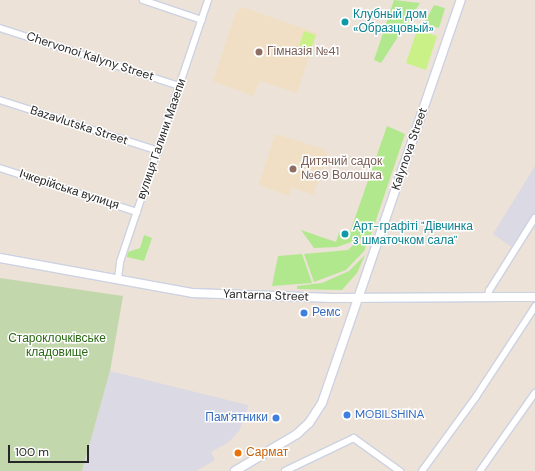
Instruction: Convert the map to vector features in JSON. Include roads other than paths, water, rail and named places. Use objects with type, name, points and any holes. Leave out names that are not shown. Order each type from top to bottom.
[{"type":"main road","name":"Kalynova Street","points":[[235,471],[290,439],[315,415],[328,390],[461,0]]},
{"type":"main road","name":"Yantarna Street","points":[[0,258],[192,294],[360,297],[535,297]]},
{"type":"street","points":[[143,0],[202,20]]},
{"type":"street","name":"вулиця Галини Мазепи","points":[[118,279],[119,264],[159,151],[208,0]]},
{"type":"street","name":"Chervonoi Kalyny Street","points":[[0,28],[180,86]]},
{"type":"street","name":"Bazavlutska Street","points":[[0,100],[159,151]]},
{"type":"street","name":"Ічкерійська вулиця","points":[[0,168],[137,212]]},
{"type":"street","points":[[488,296],[488,291],[535,218]]},
{"type":"street","points":[[422,471],[476,397],[535,307]]},
{"type":"street","points":[[480,471],[535,392]]},
{"type":"street","points":[[285,471],[354,438],[400,471]]},
{"type":"place","name":"Клубный дом «Образцовый»","points":[[345,22]]},
{"type":"place","name":"Гімназія №41","points":[[259,52]]},
{"type":"place","name":"Дитячий садок №69 Волошка","points":[[293,169]]},
{"type":"place","name":"Арт-графіті \"Дівчинка з шматочком сала\"","points":[[345,234]]},
{"type":"place","name":"Ремс","points":[[304,313]]},
{"type":"place","name":"MOBILSHINA","points":[[347,415]]},
{"type":"place","name":"Пам'ятники","points":[[276,418]]},
{"type":"place","name":"Сармат","points":[[238,453]]},
{"type":"park label","name":"Староклочківське кладовище","points":[[57,346]]}]
